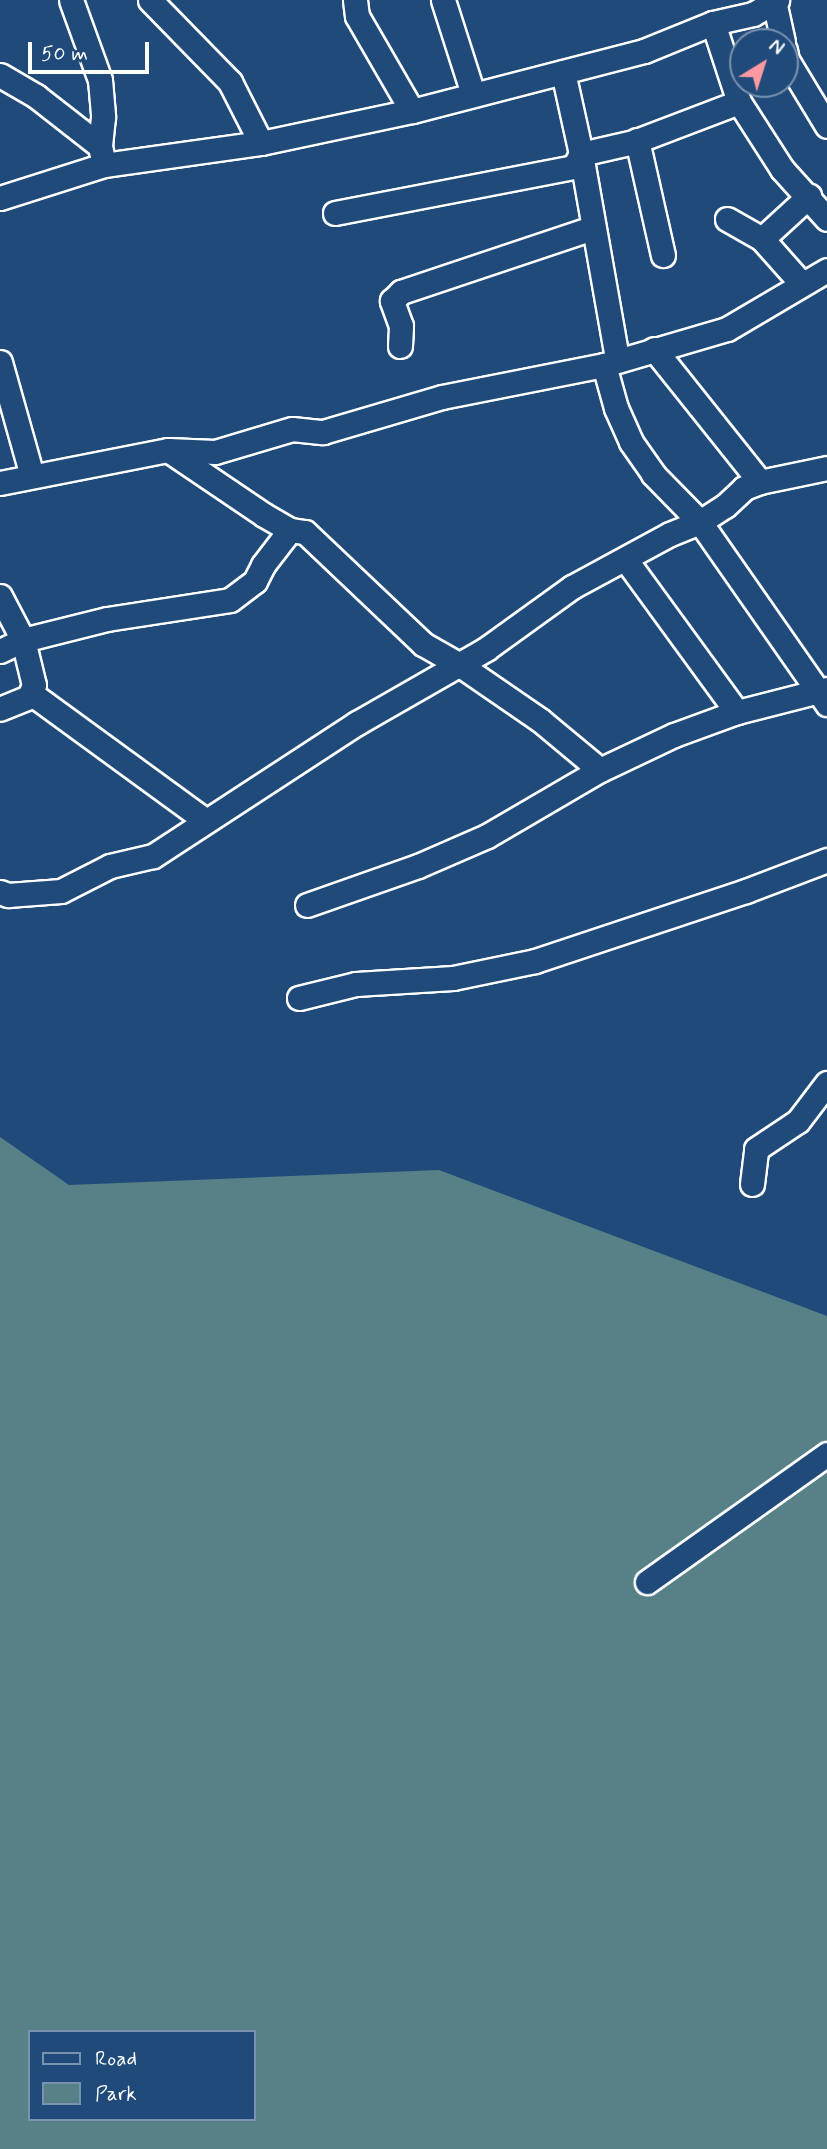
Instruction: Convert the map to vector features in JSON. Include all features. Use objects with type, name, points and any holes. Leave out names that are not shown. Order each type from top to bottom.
[{"type":"street","points":[[72,0],[100,80],[102,155]]},
{"type":"street","points":[[150,0],[230,82],[261,143]]},
{"type":"street","points":[[355,0],[357,16],[412,111]]},
{"type":"street","points":[[443,0],[473,94]]},
{"type":"street","points":[[0,198],[102,155],[261,143],[412,111],[644,51],[751,7],[775,1],[780,28]]},
{"type":"street","points":[[713,23],[739,102],[782,169],[827,219]]},
{"type":"street","points":[[307,905],[382,880],[487,836],[600,770],[674,735],[737,712],[824,695],[700,522],[653,474],[631,442],[616,408],[581,154],[563,72]]},
{"type":"street","points":[[0,75],[36,96],[102,155]]},
{"type":"street","points":[[799,80],[827,126]]},
{"type":"street","points":[[335,213],[574,167],[581,154],[637,140],[739,102]]},
{"type":"street","points":[[637,140],[663,254]]},
{"type":"street","points":[[762,239],[809,196]]},
{"type":"street","points":[[727,219],[762,239],[801,284]]},
{"type":"street","points":[[400,346],[401,326],[392,301],[401,292],[592,228]]},
{"type":"street","points":[[0,483],[169,450],[215,452],[292,429],[323,432],[442,397],[610,362],[727,329],[827,270]]},
{"type":"street","points":[[654,349],[760,482]]},
{"type":"street","points":[[0,362],[10,428],[32,476]]},
{"type":"street","points":[[169,450],[244,503],[290,530],[305,532],[423,644],[460,665],[540,720],[600,770]]},
{"type":"street","points":[[0,892],[8,895],[61,891],[75,887],[110,866],[153,856],[357,723],[460,665],[572,587],[670,534],[700,522],[725,506],[744,488],[827,468]]},
{"type":"street","points":[[0,651],[23,640],[107,619],[230,600],[256,581],[262,565],[290,530]]},
{"type":"street","points":[[625,560],[737,712]]},
{"type":"street","points":[[0,596],[23,640],[34,685],[32,694]]},
{"type":"street","points":[[0,709],[32,694]]},
{"type":"street","points":[[32,694],[206,821]]},
{"type":"street","points":[[299,998],[356,984],[453,978],[535,961],[746,891],[827,860]]},
{"type":"street","points":[[752,1184],[756,1149],[797,1121],[827,1083]]},
{"type":"street","points":[[647,1582],[827,1454]]},
{"type":"green space","points":[[0,1137],[69,1185],[439,1170],[827,1316],[827,2149],[0,2149]]}]
